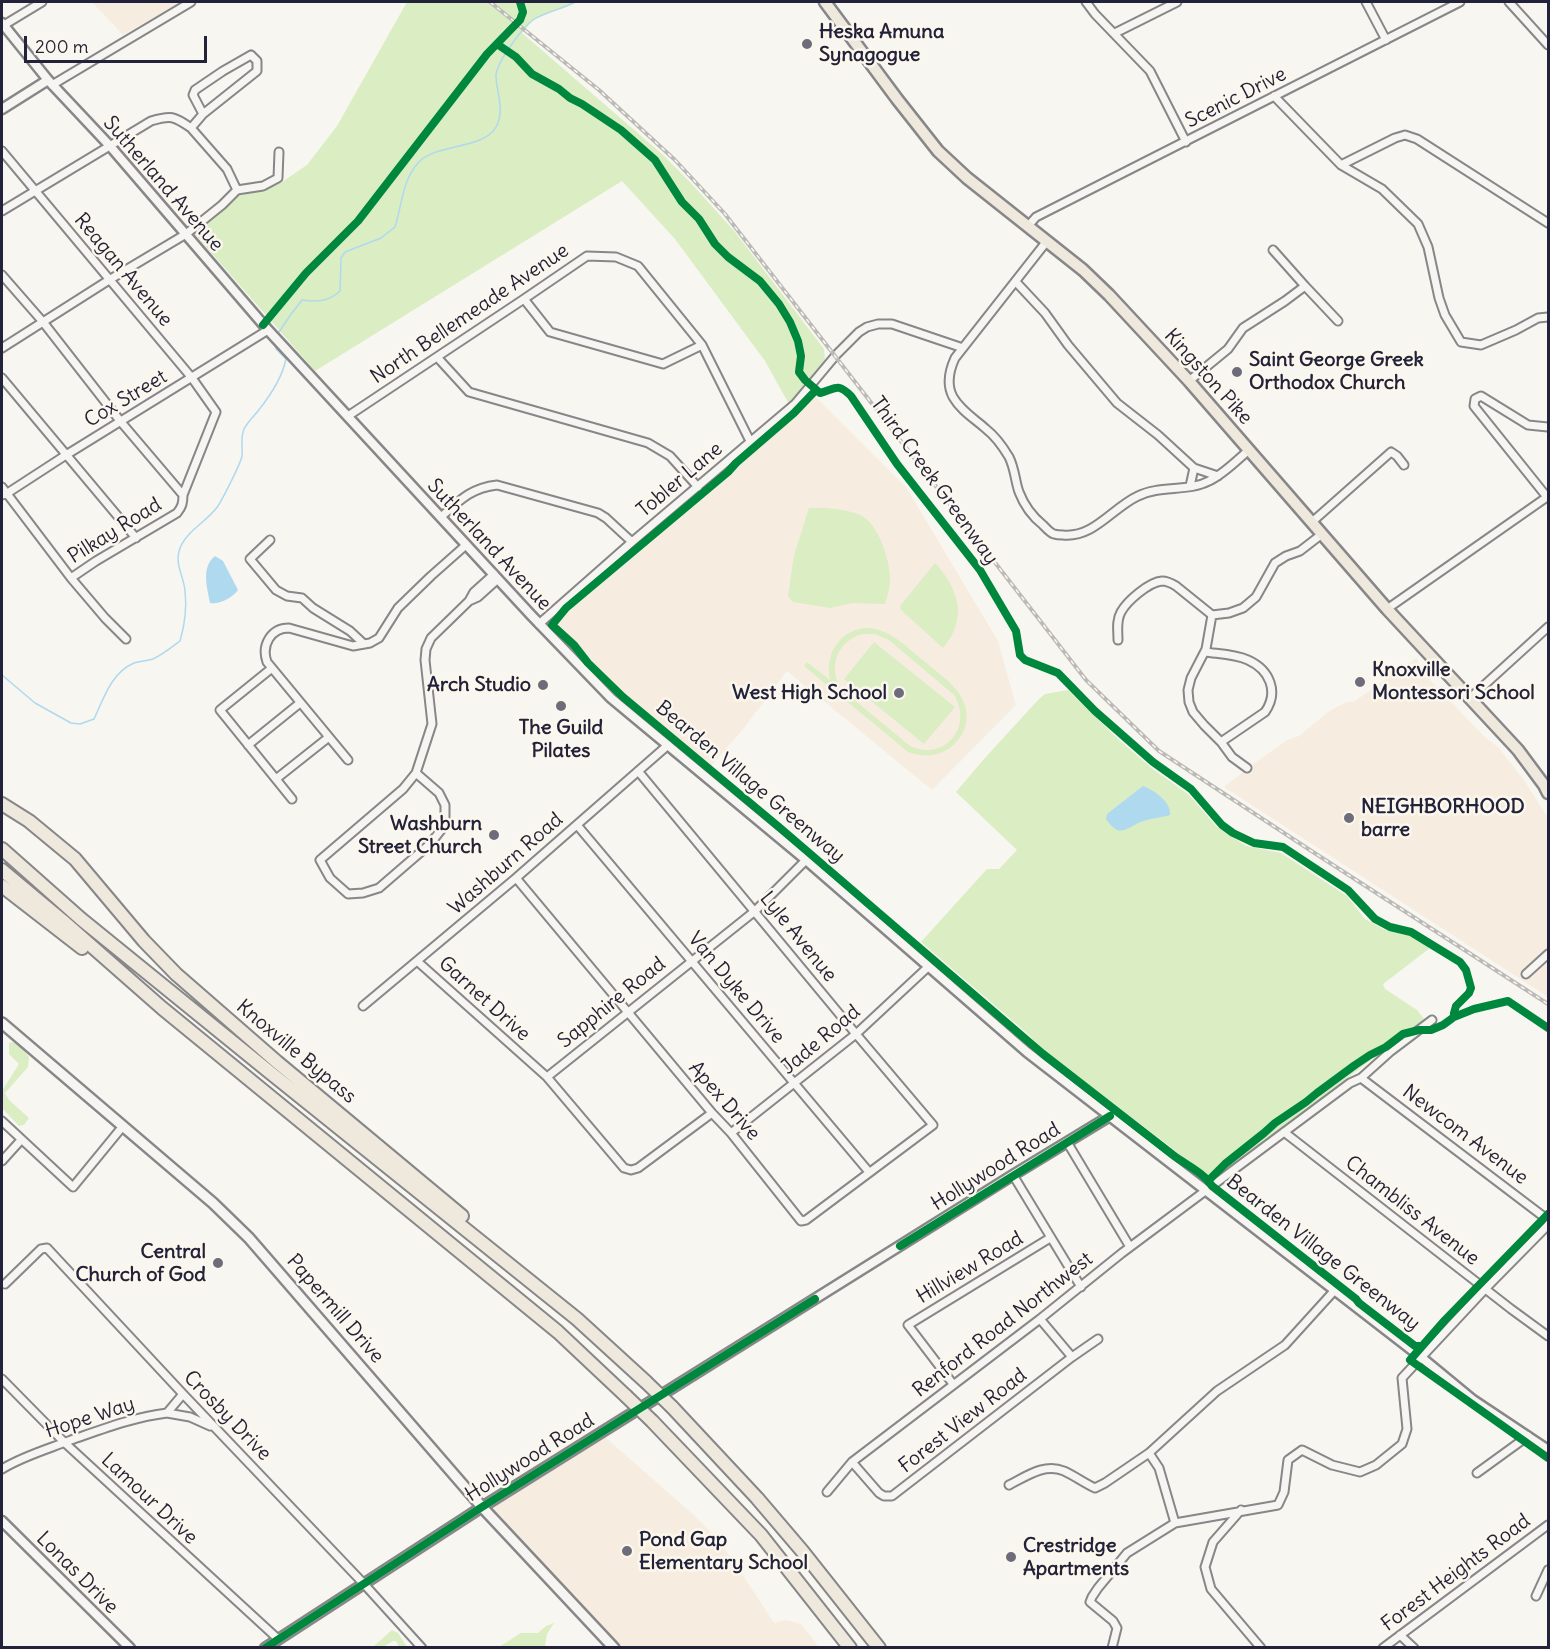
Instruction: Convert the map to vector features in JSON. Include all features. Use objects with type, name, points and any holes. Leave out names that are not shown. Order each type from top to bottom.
[{"type":"highway","name":"Knoxville Bypass","points":[[2,804],[29,821],[75,859],[144,941],[176,974],[462,1217],[577,1319]]},
{"type":"highway","points":[[2,849],[81,919],[577,1319],[672,1407],[757,1498],[879,1647]]},
{"type":"highway","points":[[2,870],[162,1008]]},
{"type":"highway","points":[[2,886],[162,1008],[558,1332],[652,1421],[761,1535],[850,1647]]},
{"type":"main road","name":"Kingston Pike","points":[[825,2],[938,152],[1100,286],[1189,381],[1387,609],[1518,750],[1547,788]]},
{"type":"main road","name":"Papermill Drive","points":[[2,1023],[213,1203],[249,1238],[482,1508],[614,1647]]},
{"type":"street","points":[[3,24],[42,2]]},
{"type":"street","points":[[2,109],[190,2]]},
{"type":"street","points":[[1086,2],[1150,70],[1186,142]]},
{"type":"street","points":[[1115,33],[1178,2]]},
{"type":"street","points":[[1366,2],[1386,40]]},
{"type":"street","name":"Scenic Drive","points":[[1028,226],[1036,217],[1460,2]]},
{"type":"street","points":[[1509,2],[1548,45]]},
{"type":"street","name":"Sutherland Avenue","points":[[3,24],[50,83],[110,146],[268,330],[539,624],[611,698],[806,860],[1019,1045],[1473,1400],[1548,1450]]},
{"type":"street","points":[[191,128],[203,114],[257,71],[257,61],[251,56],[195,90],[193,95],[203,114]]},
{"type":"street","points":[[1274,96],[1341,165],[1382,189],[1418,224],[1428,247],[1445,315],[1461,342],[1481,345],[1538,318],[1548,317]]},
{"type":"street","points":[[2,211],[151,121],[166,117],[176,117],[191,128],[227,169],[237,190]]},
{"type":"street","points":[[1341,165],[1395,138],[1406,135],[1548,223]]},
{"type":"street","name":"Reagan Avenue","points":[[2,151],[192,378],[216,412]]},
{"type":"street","points":[[2,348],[186,234],[237,190],[263,186],[278,178],[279,152]]},
{"type":"street","points":[[1047,241],[955,358],[949,370],[949,384],[953,396],[962,409],[989,430],[1009,458],[1026,507],[1038,521],[1053,534],[1073,536],[1092,529],[1119,507],[1139,495],[1207,482],[1218,476],[1249,450]]},
{"type":"street","points":[[1273,250],[1338,321]]},
{"type":"street","name":"North Bellemeade Avenue","points":[[348,416],[587,256],[616,257],[638,266],[702,345]]},
{"type":"street","points":[[2,275],[43,322],[121,422],[183,495]]},
{"type":"street","points":[[1016,282],[1045,313],[1068,345],[1117,403],[1158,435],[1194,468],[1218,476]]},
{"type":"street","points":[[1189,381],[1228,349],[1243,328],[1305,286]]},
{"type":"street","points":[[524,299],[550,333],[663,364],[702,345],[751,443]]},
{"type":"street","name":"Tobler Lane","points":[[539,624],[795,404],[836,355],[859,332],[878,324],[892,324],[963,348]]},
{"type":"street","name":"Cox Street","points":[[4,494],[268,330]]},
{"type":"street","points":[[437,357],[469,392],[648,443],[670,456],[698,487]]},
{"type":"street","points":[[2,378],[136,538]]},
{"type":"street","points":[[1387,609],[1547,498],[1474,406],[1475,399],[1481,396],[1528,425],[1548,428]]},
{"type":"street","name":"Pilkay Road","points":[[70,578],[177,513],[183,503],[183,495],[216,412]]},
{"type":"street","points":[[1312,522],[1390,452],[1397,456],[1404,465]]},
{"type":"street","points":[[1190,486],[1194,468]]},
{"type":"street","points":[[441,517],[469,492],[484,486],[497,485],[598,513],[632,542]]},
{"type":"street","points":[[2,487],[4,494],[70,578],[126,639]]},
{"type":"street","points":[[1118,640],[1117,624],[1121,612],[1145,588],[1156,582],[1169,582],[1176,586],[1212,615],[1229,613],[1243,608],[1256,597],[1275,563],[1300,551],[1322,534]]},
{"type":"street","points":[[270,540],[250,559],[276,590],[287,596],[302,598],[364,644]]},
{"type":"street","points":[[348,760],[267,662],[265,648],[267,640],[281,628],[289,628],[353,646],[370,643],[379,638],[398,608],[466,545]]},
{"type":"street","points":[[416,773],[438,793],[445,806],[445,820],[441,830],[430,844],[379,888],[363,893],[348,894],[330,878],[320,860],[403,789],[416,773],[432,724],[425,660],[426,649],[431,638],[469,601],[474,592],[496,577]]},
{"type":"street","points":[[1212,615],[1205,652],[1191,678],[1188,690],[1189,702],[1193,712],[1232,757],[1247,768]]},
{"type":"street","points":[[1469,699],[1548,627]]},
{"type":"street","points":[[1205,652],[1232,655],[1249,660],[1261,669],[1272,687],[1273,696],[1264,712],[1221,742]]},
{"type":"street","points":[[272,668],[220,710],[292,799]]},
{"type":"street","points":[[248,745],[300,703]]},
{"type":"street","points":[[276,779],[329,737]]},
{"type":"street","name":"Washburn Road","points":[[363,1006],[516,879],[668,745]]},
{"type":"street","name":"Lyle Avenue","points":[[638,771],[933,1125]]},
{"type":"street","name":"Van Dyke Drive","points":[[577,825],[869,1172]]},
{"type":"street","name":"Sapphire Road","points":[[547,1077],[755,911],[806,860]]},
{"type":"street","name":"Apex Drive","points":[[516,879],[731,1133],[801,1221],[806,1220],[933,1125]]},
{"type":"street","points":[[1526,974],[1548,954]]},
{"type":"street","name":"Garnet Drive","points":[[417,961],[547,1077],[624,1168],[631,1170],[638,1168],[712,1113]]},
{"type":"street","name":"Jade Road","points":[[731,1133],[856,1034],[928,967]]},
{"type":"street","name":"Renford Road Northwest","points":[[828,1492],[852,1462],[1040,1319],[1130,1247],[1350,1083],[1361,1078],[1391,1051],[1432,1020]]},
{"type":"street","name":"Newcom Avenue","points":[[1361,1078],[1548,1220]]},
{"type":"street","name":"Hollywood Road","points":[[265,1647],[482,1508],[1110,1116]]},
{"type":"street","points":[[2,1121],[73,1187],[123,1126]]},
{"type":"street","name":"Chambliss Avenue","points":[[1284,1132],[1548,1336]]},
{"type":"street","points":[[2,1161],[21,1140]]},
{"type":"street","points":[[1067,1142],[1130,1247]]},
{"type":"street","points":[[1013,1175],[1080,1287]]},
{"type":"street","points":[[1112,1647],[1117,1628],[1113,1621],[1090,1602],[1098,1588],[1127,1553],[1175,1523],[1278,1505],[1284,1492],[1288,1460],[1302,1450],[1332,1465],[1360,1472],[1376,1465],[1402,1444],[1407,1429],[1402,1378],[1548,1225]]},
{"type":"street","name":"Hillview Road","points":[[953,1384],[908,1325],[1050,1238]]},
{"type":"street","name":"Crosby Drive","points":[[5,1284],[41,1249],[47,1248],[422,1647]]},
{"type":"street","points":[[1009,1485],[1049,1467],[1065,1472],[1095,1488],[1105,1483],[1149,1452],[1218,1391],[1285,1345],[1334,1291]]},
{"type":"street","points":[[1040,1319],[1072,1357]]},
{"type":"street","name":"Forest View Road","points":[[852,1462],[879,1493],[892,1496],[1098,1339]]},
{"type":"street","name":"Lamour Drive","points":[[2,1379],[65,1443],[278,1640]]},
{"type":"street","name":"Hope Way","points":[[2,1469],[12,1463],[130,1420],[167,1413],[183,1394]]},
{"type":"street","points":[[167,1413],[190,1418],[215,1428]]},
{"type":"street","points":[[1477,1473],[1528,1436]]},
{"type":"street","points":[[1149,1452],[1159,1468],[1175,1523]]},
{"type":"street","points":[[1241,1510],[1213,1542],[1205,1567],[1212,1589],[1261,1647]]},
{"type":"street","name":"Lonas Drive","points":[[2,1521],[126,1646]]},
{"type":"street","name":"Forest Heights Road","points":[[1383,1647],[1548,1525]]},
{"type":"street","points":[[1536,1596],[1548,1569]]},
{"type":"street","points":[[1400,1635],[1414,1647]]},
{"type":"shaded area","points":[[92,2],[181,2],[123,35]]},
{"type":"shaded area","name":"West High School","points":[[815,396],[906,487],[998,641],[1016,705],[932,790],[787,671],[744,728],[710,767],[624,694],[556,625],[567,609]]},
{"type":"shaded area","points":[[1416,658],[1431,681],[1485,737],[1498,747],[1524,780],[1548,818],[1548,997],[1224,787],[1287,740],[1299,736],[1328,712],[1344,703],[1355,701]]},
{"type":"shaded area","name":"Pond Gap Elementary School","points":[[604,1436],[697,1518],[717,1539],[774,1623],[787,1620],[801,1624],[819,1647],[621,1647],[492,1511],[495,1506]]},
{"type":"green space","points":[[407,2],[575,2],[533,20],[522,33],[662,154],[690,182],[735,232],[824,349],[825,361],[789,404],[765,361],[675,239],[622,181],[315,371],[194,233],[237,196],[263,190],[282,182],[307,165],[337,126]]},
{"type":"green space","points":[[809,508],[854,513],[866,519],[872,526],[886,554],[890,573],[885,604],[852,603],[830,608],[793,602],[788,596],[794,555]]},
{"type":"green space","points":[[935,563],[950,583],[957,604],[956,626],[943,648],[901,610],[900,606]]},
{"type":"green space","points":[[873,629],[889,634],[940,674],[955,689],[965,706],[967,716],[964,730],[954,745],[934,755],[918,755],[908,752],[804,666],[807,662],[830,680],[830,662],[835,646],[847,634],[855,630]],"holes":[[[875,634],[889,640],[954,695],[959,707],[960,719],[958,729],[944,745],[922,750],[910,746],[841,689],[835,672],[837,655],[841,648],[854,637]]]},
{"type":"green space","name":"West High School","points":[[874,642],[955,707],[924,744],[844,679]]},
{"type":"green space","points":[[1068,690],[1120,741],[1154,770],[1188,794],[1217,827],[1246,846],[1281,853],[1347,896],[1365,919],[1385,930],[1408,934],[1430,948],[1383,984],[1385,989],[1417,1010],[1424,1019],[1212,1182],[1172,1148],[1044,1051],[1028,1034],[921,942],[987,869],[999,869],[1017,850],[956,792],[1038,700],[1045,694]]},
{"type":"green space","points":[[13,1042],[29,1057],[28,1067],[5,1093],[9,1100],[29,1118],[24,1125],[19,1126],[2,1108],[2,1091],[19,1064],[9,1054],[9,1043]]},
{"type":"green space","points":[[554,1623],[547,1634],[545,1645],[547,1647],[499,1647],[521,1633],[538,1633]]},
{"type":"green space","points":[[392,1630],[398,1633],[407,1647],[399,1647],[396,1641],[393,1641],[383,1647],[373,1647]]},
{"type":"water","points":[[215,556],[223,561],[238,590],[226,600],[210,603],[206,571]]},
{"type":"water","points":[[1143,786],[1165,802],[1170,815],[1144,821],[1120,831],[1116,829],[1106,819],[1107,814]]},
{"type":"waterway","points":[[279,332],[302,300],[322,300],[340,291],[341,258],[345,252],[381,238],[395,227],[406,185],[418,163],[436,152],[481,140],[490,134],[496,127],[500,115],[497,71],[510,47],[522,30],[533,20],[575,2]]},
{"type":"waterway","points":[[2,675],[35,703],[71,723],[80,724],[94,719],[109,687],[126,667],[153,659],[180,641],[186,604],[178,561],[179,551],[191,532],[213,512],[220,502],[241,460],[244,429],[279,380],[286,359],[276,349],[275,344]]},
{"type":"railway","points":[[490,2],[599,90],[675,160],[725,214],[1086,680],[1159,751],[1548,1004]]},
{"type":"cycle path","points":[[263,325],[306,273],[358,221],[487,54],[520,20],[523,12],[520,2]]},
{"type":"cycle path","name":"Third Creek Greenway","points":[[497,44],[516,57],[532,74],[621,130],[655,160],[682,202],[699,219],[715,244],[760,281],[790,322],[801,356],[799,372],[820,393],[839,388],[851,396],[897,464],[980,570],[1016,631],[1020,655],[1025,660],[1058,673],[1095,711],[1153,762],[1191,789],[1222,825],[1233,833],[1254,843],[1283,847],[1348,890],[1375,919],[1390,927],[1411,932],[1460,962],[1466,970],[1471,988],[1456,1006],[1454,1017]]},
{"type":"cycle path","name":"Bearden Village Greenway","points":[[816,390],[794,413],[728,472],[566,608],[552,625],[623,697],[779,827],[1043,1054],[1199,1173],[1212,1186],[1359,1303],[1415,1346],[1421,1346]]},
{"type":"cycle path","name":"Bearden Village Greenway","points":[[1208,1181],[1275,1123],[1355,1065],[1403,1034],[1431,1030],[1474,1009],[1508,1001],[1548,1028]]},
{"type":"cycle path","points":[[900,1246],[1110,1116]]},
{"type":"cycle path","points":[[1548,1214],[1445,1320],[1410,1360],[1548,1458]]},
{"type":"cycle path","points":[[265,1648],[482,1507],[815,1299]]},
{"type":"place","name":"Heska Amuna Synagogue","points":[[807,44]]},
{"type":"place","name":"Saint George Greek Orthodox Church","points":[[1237,372]]},
{"type":"place","name":"Knoxville Montessori School","points":[[1360,682]]},
{"type":"place","name":"Arch Studio","points":[[543,685]]},
{"type":"place","name":"West High School","points":[[899,693]]},
{"type":"place","name":"The Guild Pilates","points":[[561,706]]},
{"type":"place","name":"NEIGHBORHOOD barre","points":[[1349,818]]},
{"type":"place","name":"Washburn Street Church","points":[[494,835]]},
{"type":"place","name":"Central Church of God","points":[[218,1263]]},
{"type":"place","name":"Pond Gap Elementary School","points":[[627,1551]]},
{"type":"place","name":"Crestridge Apartments","points":[[1011,1557]]}]
